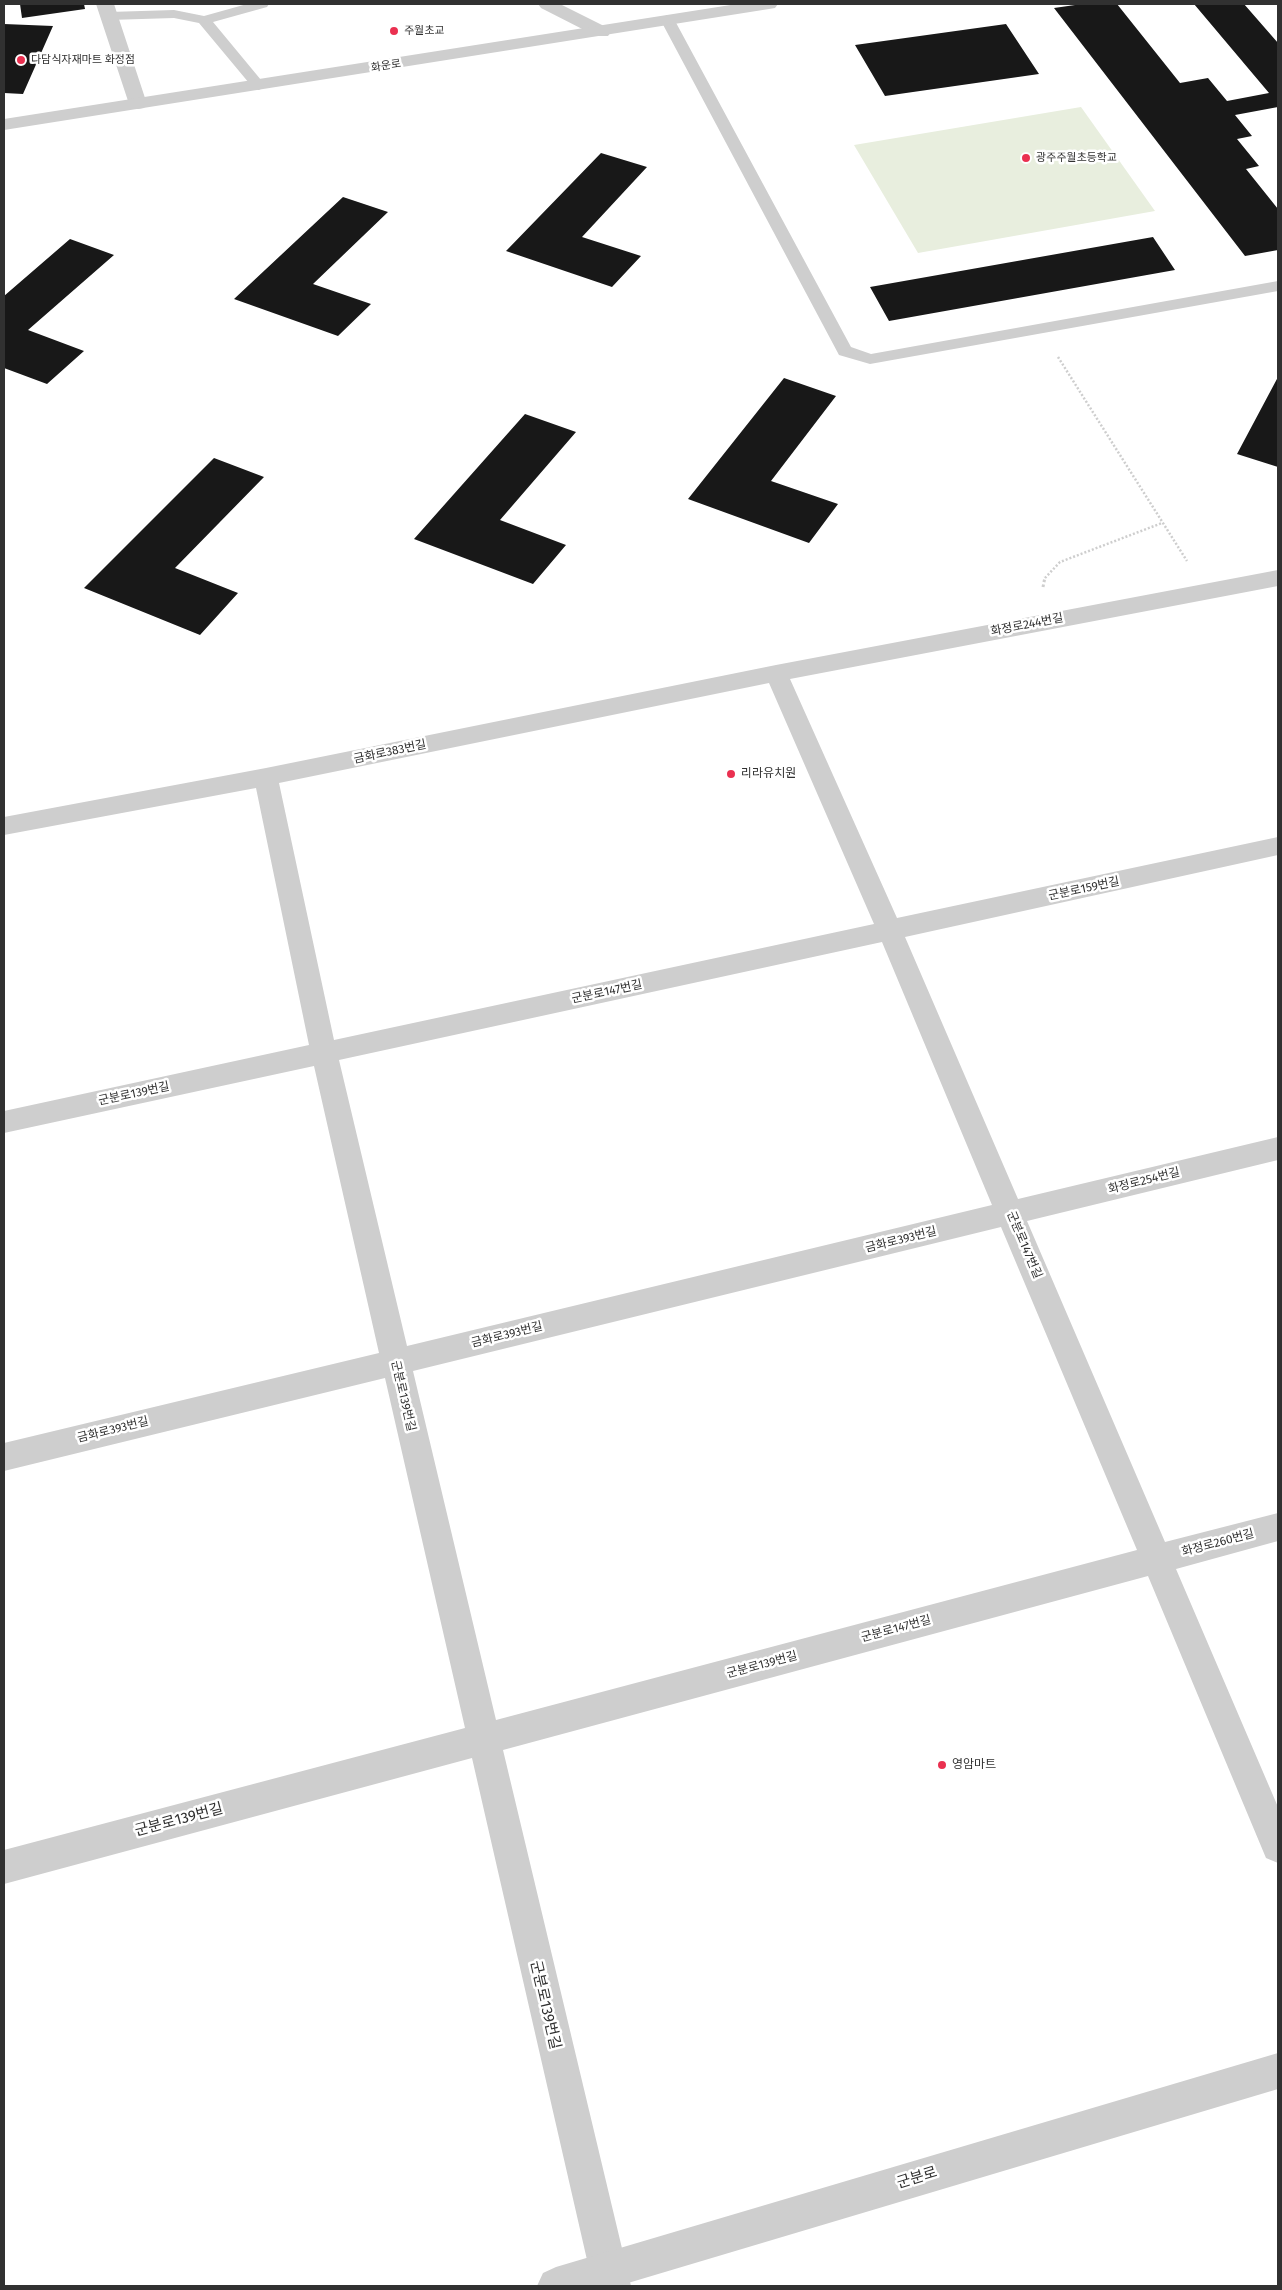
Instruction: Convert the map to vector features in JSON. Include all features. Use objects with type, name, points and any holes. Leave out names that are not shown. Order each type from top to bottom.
[{"type":"street","points":[[547,4],[602,32]]},
{"type":"street","name":"화운로","points":[[4,125],[602,32],[667,19],[768,4]]},
{"type":"street","points":[[107,10],[138,104]]},
{"type":"street","name":"화정로244번길","points":[[776,673],[1278,578]]},
{"type":"street","name":"금화로383번길","points":[[4,826],[266,778],[776,673]]},
{"type":"street","name":"군분로147번길","points":[[776,673],[890,931],[1278,1846]]},
{"type":"street","name":"군분로139번길","points":[[266,778],[324,1053],[610,2278]]},
{"type":"street","name":"군분로159번길","points":[[890,931],[1278,846]]},
{"type":"street","name":"군분로147번길","points":[[324,1053],[890,931]]},
{"type":"street","name":"군분로139번길","points":[[4,1122],[324,1053]]},
{"type":"street","name":"화정로254번길","points":[[1010,1213],[1278,1148]]},
{"type":"street","name":"금화로393번길","points":[[4,1457],[1010,1213]]},
{"type":"street","name":"화정로260번길","points":[[1157,1559],[1278,1527]]},
{"type":"street","name":"군분로147번길","points":[[839,1645],[1157,1559]]},
{"type":"street","name":"군분로139번길","points":[[4,1867],[839,1645]]},
{"type":"street","name":"군분로","points":[[556,2286],[610,2278],[1278,2071]]},
{"type":"lane","points":[[107,10],[174,14],[204,20],[262,4]]},
{"type":"lane","points":[[667,19],[845,351],[870,358],[1278,286]]},
{"type":"lane","points":[[204,20],[258,86]]},
{"type":"path","points":[[1040,328],[1206,592]]},
{"type":"path","points":[[1041,623],[1043,584],[1045,575],[1051,568],[1162,523]]},
{"type":"green space","points":[[1081,107],[1155,211],[918,253],[854,145]]},
{"type":"building","points":[[20,4],[84,4],[85,9],[22,18]]},
{"type":"building","points":[[1082,4],[1117,4],[1180,83],[1208,78],[1227,101],[1269,93],[1194,4],[1244,4],[1278,43],[1278,107],[1235,115],[1252,136],[1237,139],[1259,166],[1246,169],[1278,209],[1278,250],[1245,256],[1054,8]]},
{"type":"building","name":"다담식자재마트 화정점","points":[[4,24],[53,26],[23,94],[4,93]]},
{"type":"building","points":[[1006,24],[1039,74],[885,96],[855,45]]},
{"type":"building","points":[[601,153],[647,167],[582,237],[641,256],[612,287],[506,251]]},
{"type":"building","points":[[343,197],[388,212],[313,284],[371,304],[338,336],[234,299]]},
{"type":"building","points":[[1153,237],[1175,270],[889,321],[870,287]]},
{"type":"building","points":[[70,239],[114,255],[28,330],[84,351],[47,384],[4,368],[4,296]]},
{"type":"building","points":[[1278,377],[1278,467],[1237,454]]},
{"type":"building","points":[[784,378],[836,396],[771,481],[838,504],[809,543],[688,499]]},
{"type":"building","points":[[525,414],[576,432],[500,520],[566,545],[533,584],[414,539]]},
{"type":"building","points":[[214,458],[264,477],[175,568],[238,593],[200,635],[84,588]]},
{"type":"place","name":"주월초교","points":[[394,31]]},
{"type":"place","name":"다담식자재마트 화정점","points":[[21,60]]},
{"type":"place","name":"광주주월초등학교","points":[[1026,158]]},
{"type":"place","name":"리라유치원","points":[[731,774]]},
{"type":"place","name":"영암마트","points":[[942,1765]]}]
